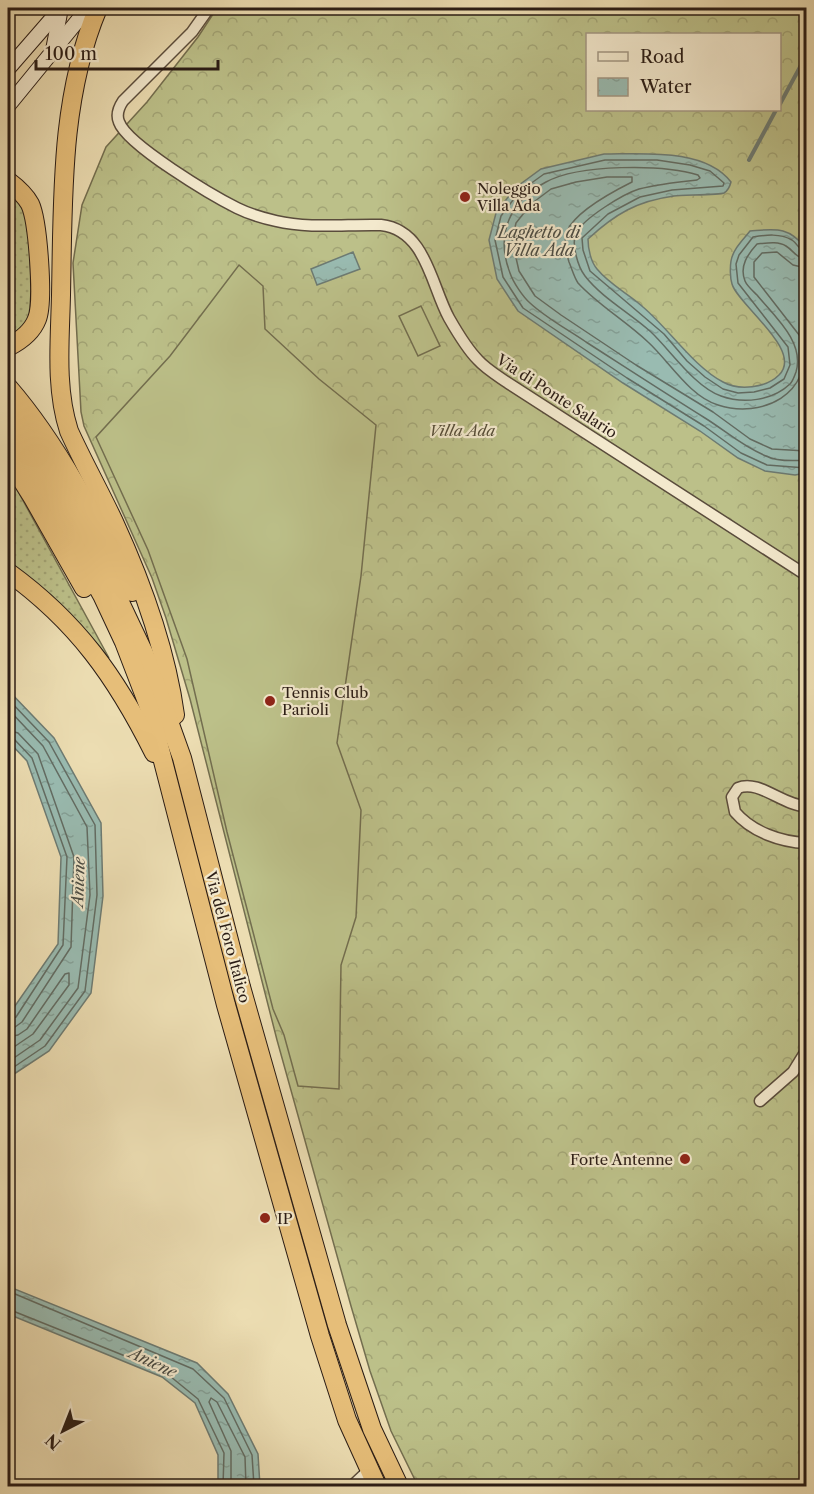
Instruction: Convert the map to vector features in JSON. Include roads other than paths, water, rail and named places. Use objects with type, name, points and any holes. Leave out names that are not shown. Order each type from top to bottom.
[{"type":"highway","points":[[98,8],[81,57],[69,116],[62,238],[60,389],[69,431],[130,558],[163,656],[171,688],[182,758]]},
{"type":"highway","points":[[8,181],[23,194],[31,208],[41,293],[40,312],[35,324],[26,335],[8,347]]},
{"type":"highway","points":[[8,387],[34,420],[65,468],[112,552],[163,656]]},
{"type":"highway","name":"Via del Foro Italico","points":[[8,410],[42,460],[112,584],[147,661],[182,758],[241,987],[337,1325],[368,1419],[399,1486]]},
{"type":"highway","name":"Via del Foro Italico","points":[[8,433],[97,586],[142,688],[171,787],[265,1148],[333,1380],[352,1433],[373,1478]]},
{"type":"highway","points":[[8,458],[142,688]]},
{"type":"highway","points":[[8,572],[60,615],[92,650],[134,714],[171,787]]},
{"type":"main road","points":[[51,55],[61,8]]},
{"type":"main road","points":[[8,69],[61,8]]},
{"type":"main road","points":[[8,106],[88,8]]},
{"type":"street","name":"Via di Ponte Salario","points":[[209,8],[192,32],[138,83],[119,107],[118,118],[122,127],[148,151],[201,188],[234,207],[255,215],[278,222],[381,225],[404,232],[412,240],[422,257],[448,317],[479,362],[508,383],[807,575]]},
{"type":"street","points":[[807,806],[790,804],[750,785],[738,788],[731,802],[735,812],[756,828],[782,840],[807,843]]},
{"type":"street","points":[[760,1101],[792,1072],[807,1051]]},
{"type":"street","points":[[352,1486],[356,1481],[373,1478]]},
{"type":"water","name":"Laghetto di Villa Ada","points":[[604,154],[654,154],[690,158],[720,171],[731,182],[724,193],[674,196],[638,205],[608,222],[588,239],[592,259],[602,275],[653,316],[702,367],[729,385],[752,387],[767,383],[779,375],[784,365],[783,354],[777,341],[732,284],[731,263],[736,249],[750,231],[767,230],[787,232],[806,248],[806,473],[795,475],[765,471],[738,458],[518,311],[497,279],[489,240],[496,213],[515,188],[541,169]]},
{"type":"water","points":[[353,252],[360,269],[317,285],[311,269]]},
{"type":"water","name":"Aniene","points":[[8,690],[54,738],[101,823],[103,896],[91,993],[49,1051],[8,1078],[8,1016],[58,944],[61,857],[27,761],[8,741]]},
{"type":"water","name":"Aniene","points":[[8,1283],[12,1288],[197,1363],[228,1394],[258,1454],[260,1486],[218,1486],[218,1455],[195,1403],[162,1377],[8,1314]]},
{"type":"waterway","points":[[781,102],[806,56]]},
{"type":"waterway","points":[[749,160],[775,111]]},
{"type":"place","name":"Noleggio Villa Ada","points":[[465,197]]},
{"type":"place","name":"Tennis Club Parioli","points":[[270,701]]},
{"type":"place","name":"Forte Antenne","points":[[685,1159]]},
{"type":"place","name":"IP","points":[[265,1218]]},
{"type":"park label","name":"Villa Ada","points":[[462,430]]}]
